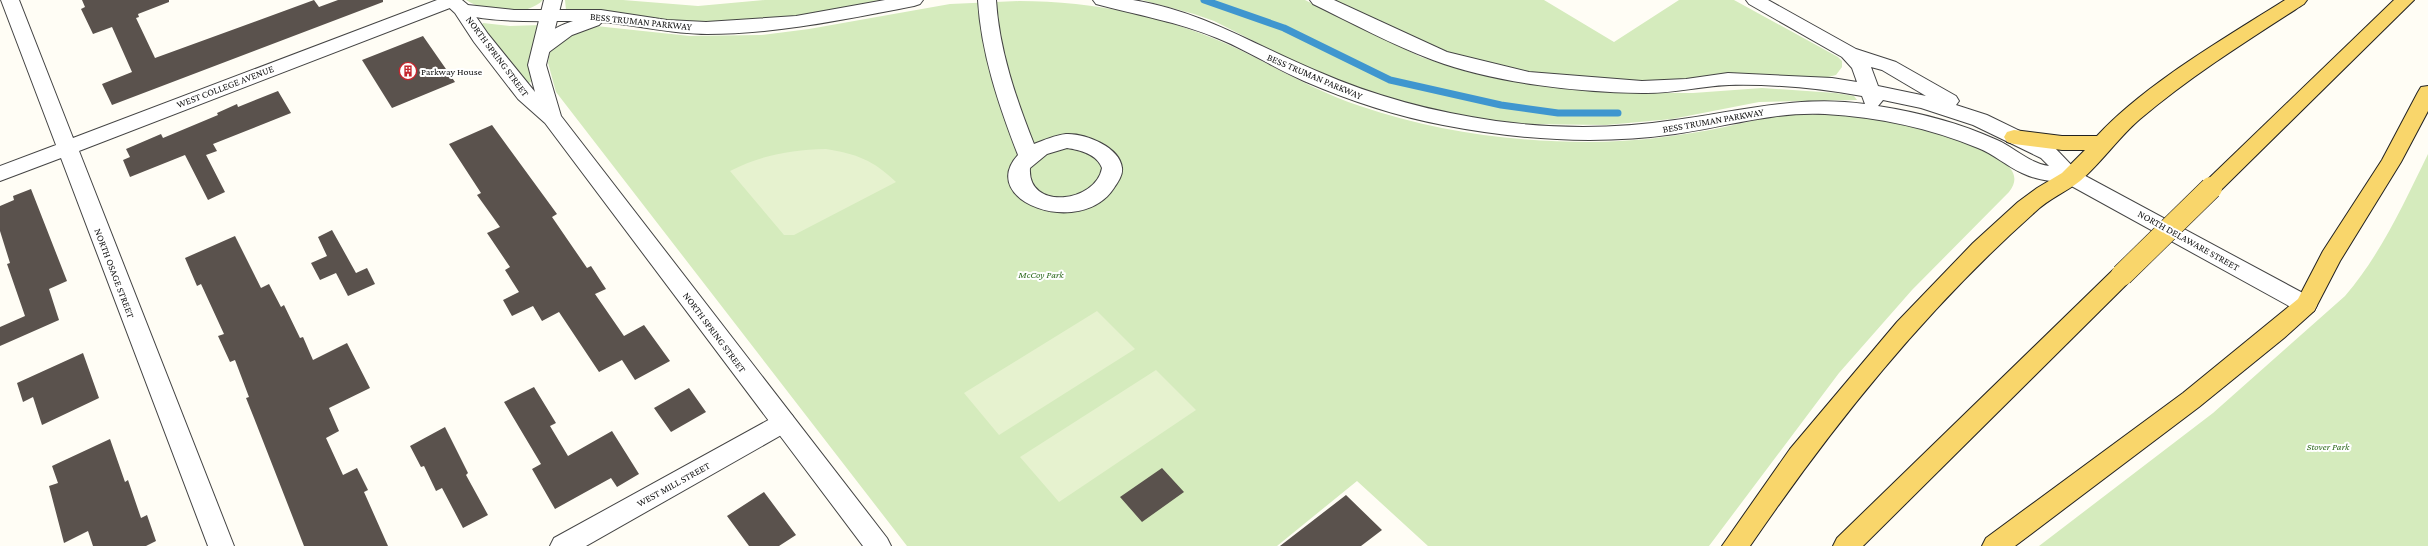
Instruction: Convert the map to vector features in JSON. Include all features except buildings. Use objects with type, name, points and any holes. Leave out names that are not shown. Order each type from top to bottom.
[{"type":"main road","points":[[1735,546],[1786,473],[1914,318],[1979,251],[2040,196],[2071,177],[2086,164],[2101,143],[2164,91],[2250,30],[2298,0]]},
{"type":"main road","points":[[1846,546],[2405,0]]},
{"type":"main road","points":[[1994,546],[2191,400],[2276,332],[2306,304],[2331,257],[2391,162],[2428,92]]},
{"type":"main road","points":[[2014,137],[2062,143],[2101,143]]},
{"type":"street","name":"NORTH OSAGE STREET","points":[[10,0],[221,546]]},
{"type":"street","name":"BESS TRUMAN PARKWAY","points":[[454,3],[482,14],[552,7],[676,27],[736,28],[791,23],[914,0]]},
{"type":"street","points":[[987,0],[988,18],[1008,104],[1029,156]]},
{"type":"street","name":"BESS TRUMAN PARKWAY","points":[[1102,0],[1150,8],[1224,34],[1309,75],[1363,97],[1439,118],[1507,130],[1574,135],[1628,133],[1677,127],[1760,110],[1820,107],[1876,113],[1932,124],[1986,143],[2035,170],[2071,177]]},
{"type":"street","points":[[1319,0],[1440,56],[1482,68],[1529,78],[1642,87],[1686,85],[1728,79],[1832,84],[1871,90],[1924,102],[1980,120]]},
{"type":"street","name":"WEST COLLEGE AVENUE","points":[[0,174],[454,3]]},
{"type":"street","name":"NORTH SPRING STREET","points":[[454,3],[525,94],[552,118],[878,546]]},
{"type":"street","points":[[1769,3],[1849,53],[1889,66],[1980,120],[2048,153],[2071,177]]},
{"type":"street","name":"NORTH SPRING STREET","points":[[552,7],[537,65],[552,118]]},
{"type":"street","points":[[542,48],[552,38],[564,31],[608,17]]},
{"type":"street","points":[[1849,53],[1861,66],[1871,90],[1876,113]]},
{"type":"street","name":"NORTH DELAWARE STREET","points":[[2071,177],[2306,304]]},
{"type":"street","name":"WEST MILL STREET","points":[[563,546],[783,422]]},
{"type":"green space","points":[[466,0],[543,0],[535,6],[526,9],[505,12],[484,8]]},
{"type":"green space","points":[[565,0],[623,0],[698,6],[765,0],[892,0],[825,12],[757,21],[694,23],[566,10]]},
{"type":"green space","points":[[1142,0],[1305,0],[1421,57],[1468,72],[1527,84],[1655,93],[1693,93],[1762,88],[1836,93],[1854,96],[1857,100],[1759,102],[1672,119],[1606,125],[1525,124],[1484,119],[1431,109],[1373,94],[1301,65],[1214,21]]},
{"type":"green space","points":[[1333,0],[1544,0],[1614,42],[1679,0],[1734,0],[1838,57],[1842,61],[1842,67],[1836,75],[1824,78],[1764,74],[1634,82],[1543,76],[1452,55]]},
{"type":"green space","name":"McCoy Park","points":[[1019,1],[1076,4],[1104,8],[1132,13],[1187,28],[1214,38],[1344,100],[1388,115],[1444,128],[1531,140],[1604,142],[1650,139],[1680,135],[1778,116],[1804,114],[1862,117],[1922,128],[1976,147],[1999,159],[2008,166],[2013,174],[2014,182],[2009,192],[1912,290],[1839,373],[1709,546],[1428,546],[1357,481],[1277,546],[907,546],[556,92],[548,63],[550,51],[564,35],[596,26],[690,36],[761,35],[809,29],[950,4]]},
{"type":"green space","points":[[483,23],[510,26],[541,25],[530,60],[531,82],[526,84],[481,26]]},
{"type":"green space","points":[[826,149],[847,153],[864,159],[880,168],[896,182],[794,235],[784,235],[730,171],[753,161],[776,154]]},
{"type":"green space","name":"Stover Park","points":[[2428,154],[2428,546],[2039,546],[2213,413],[2345,296],[2358,280],[2381,246]]},
{"type":"green space","points":[[1097,311],[1135,349],[999,435],[964,393]]},
{"type":"green space","points":[[1156,370],[1196,410],[1059,502],[1020,457]]},
{"type":"waterway","points":[[1204,0],[1284,28],[1390,80],[1501,105],[1558,113],[1618,113]]},
{"type":"place","name":"Parkway House","points":[[408,71]]}]
